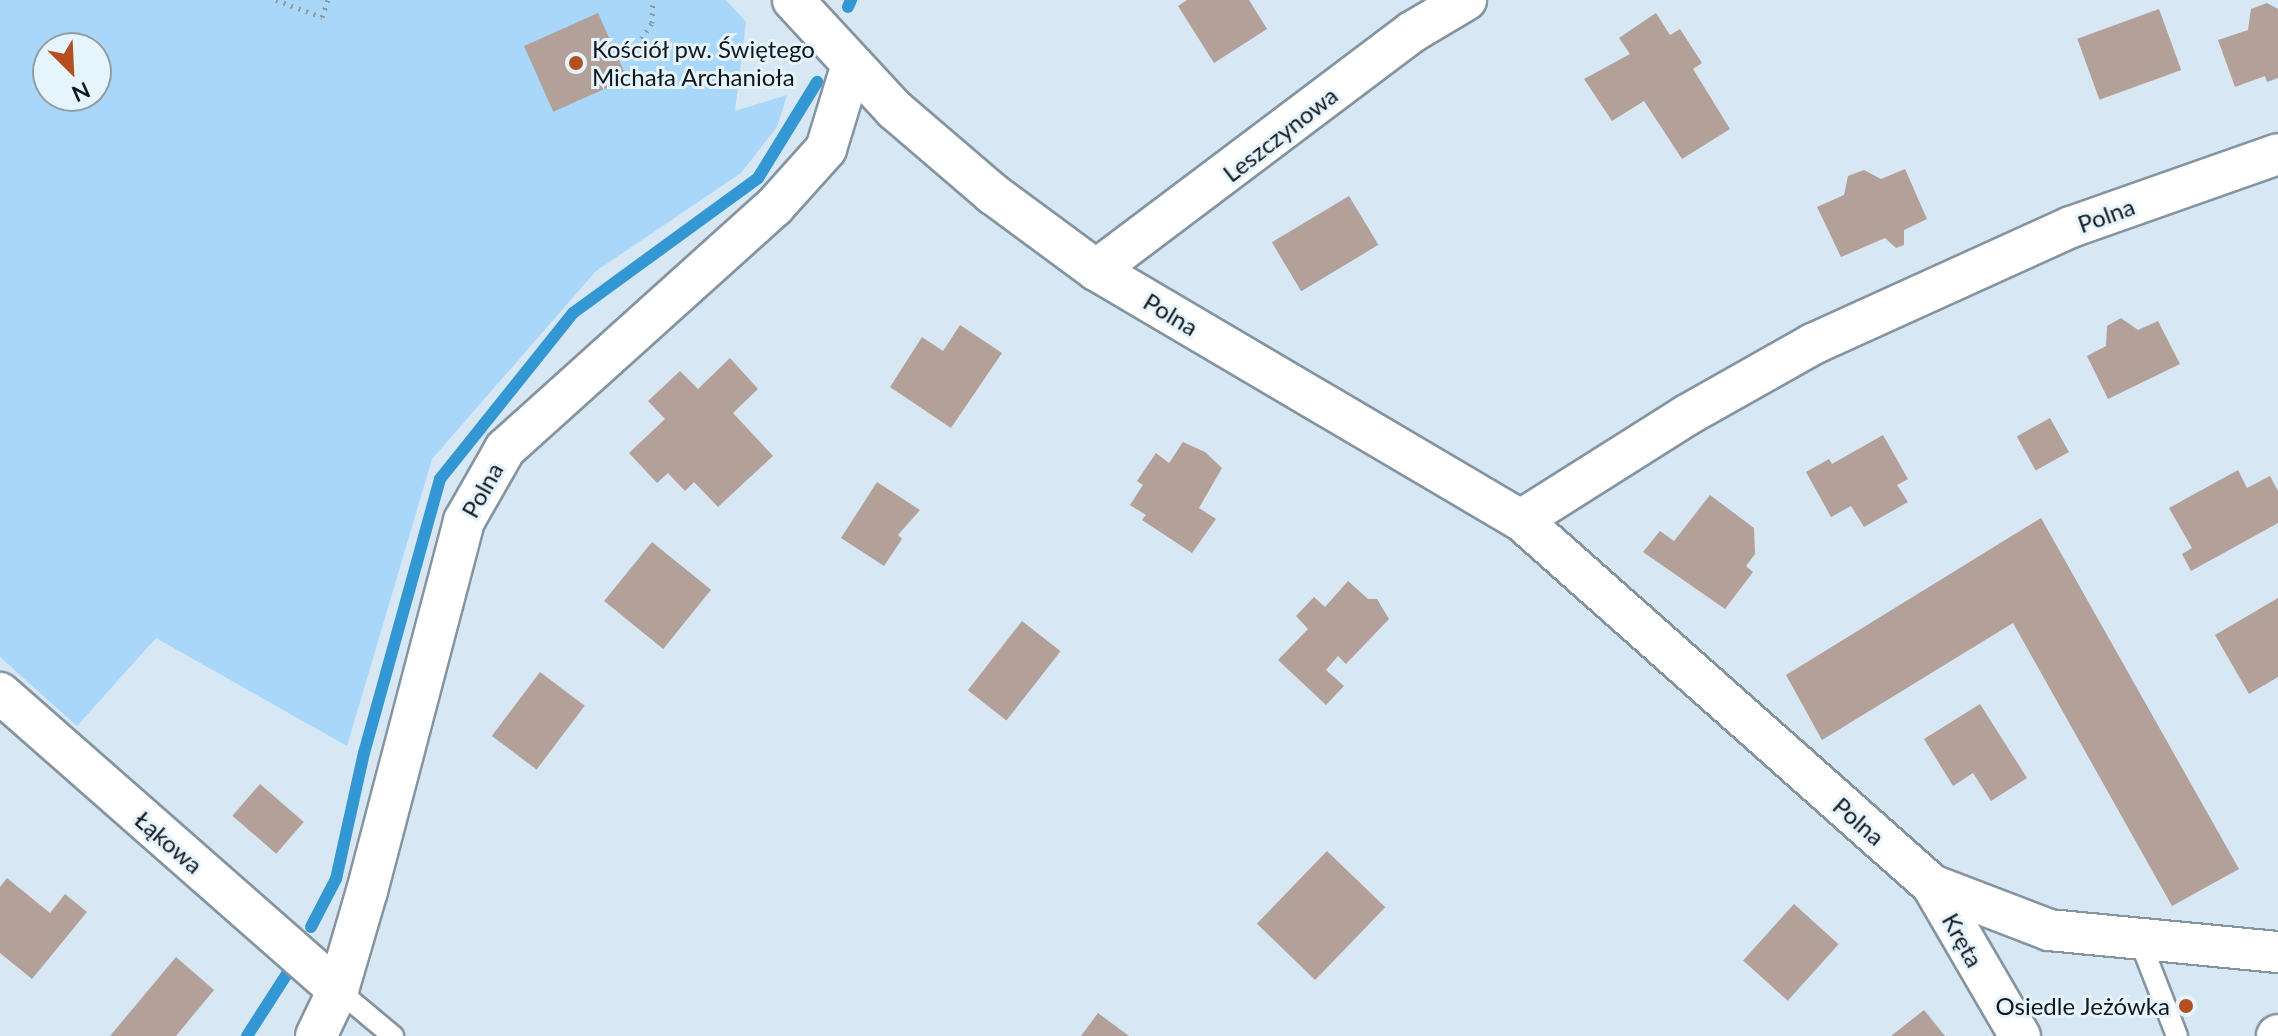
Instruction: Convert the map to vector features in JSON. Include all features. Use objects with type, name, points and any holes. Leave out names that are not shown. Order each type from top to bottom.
[{"type":"street","name":"Polna","points":[[793,0],[851,67],[993,194],[1096,270],[1521,520],[1932,885],[2049,930],[2278,952]]},
{"type":"street","name":"Leszczynowa","points":[[1096,270],[1412,32],[1466,0]]},
{"type":"street","name":"Polna","points":[[316,1036],[338,990],[464,521],[505,449],[774,207],[826,149],[851,67]]},
{"type":"street","name":"Polna","points":[[1521,520],[1687,415],[1813,344],[2071,227],[2278,154]]},
{"type":"street","name":"Łąkowa","points":[[0,693],[338,990]]},
{"type":"street","name":"Kręta","points":[[1932,885],[2020,1036]]},
{"type":"lane","points":[[2140,941],[2177,1036]]},
{"type":"lane","points":[[338,990],[393,1036]]},
{"type":"path","points":[[276,0],[322,17],[328,0]]},
{"type":"path","points":[[633,52],[652,23],[653,0]]},
{"type":"shaded area","points":[[0,0],[726,0],[746,22],[735,111],[787,95],[777,127],[741,173],[596,271],[432,459],[347,746],[156,638],[77,726],[0,657]]},
{"type":"building","points":[[1187,0],[1249,0],[1267,29],[1214,63],[1178,6]]},
{"type":"building","points":[[2267,3],[2278,9],[2278,78],[2267,82],[2265,76],[2235,87],[2218,40],[2248,30],[2251,9]]},
{"type":"building","points":[[2159,9],[2181,70],[2099,100],[2077,39]]},
{"type":"building","name":"Kościół pw. Świętego Michała Archanioła","points":[[598,13],[627,79],[553,112],[524,46]]},
{"type":"building","points":[[1656,13],[1670,35],[1680,29],[1702,63],[1693,69],[1730,129],[1682,159],[1644,101],[1612,121],[1584,79],[1630,54],[1619,38]]},
{"type":"building","points":[[1905,169],[1927,219],[1904,230],[1904,245],[1896,248],[1885,238],[1841,257],[1817,207],[1844,195],[1848,176],[1864,170],[1881,179]]},
{"type":"building","points":[[1349,196],[1378,245],[1301,291],[1272,242]]},
{"type":"building","points":[[2121,318],[2138,330],[2158,321],[2180,364],[2108,399],[2087,356],[2106,346],[2107,326]]},
{"type":"building","points":[[960,325],[1002,353],[951,428],[890,387],[922,337],[943,351]]},
{"type":"building","points":[[730,358],[758,389],[733,413],[773,456],[718,507],[694,482],[685,491],[668,473],[657,483],[629,453],[665,419],[648,401],[680,371],[698,389]]},
{"type":"building","points":[[2050,418],[2069,452],[2036,471],[2017,436]]},
{"type":"building","points":[[1883,435],[1908,479],[1897,485],[1908,502],[1864,527],[1851,506],[1831,517],[1806,472],[1829,459],[1832,464]]},
{"type":"building","points":[[1183,442],[1205,452],[1222,468],[1199,508],[1216,519],[1192,553],[1142,520],[1146,515],[1130,505],[1143,485],[1137,481],[1156,453],[1169,463]]},
{"type":"building","points":[[2238,470],[2247,488],[2270,476],[2278,491],[2278,523],[2191,571],[2182,554],[2192,548],[2169,508]]},
{"type":"building","points":[[877,482],[920,510],[898,535],[902,539],[884,566],[841,538]]},
{"type":"building","points":[[1710,495],[1754,528],[1755,554],[1746,566],[1753,572],[1725,609],[1643,552],[1660,531],[1674,541]]},
{"type":"building","points":[[2041,518],[2239,869],[2172,906],[2013,623],[1822,740],[1786,675]]},
{"type":"building","points":[[652,542],[711,590],[663,649],[604,601]]},
{"type":"building","points":[[1348,581],[1368,599],[1377,599],[1389,619],[1346,664],[1338,656],[1326,670],[1344,686],[1326,705],[1278,660],[1308,629],[1296,616],[1314,597],[1325,607]]},
{"type":"building","points":[[2278,598],[2278,677],[2249,694],[2215,635]]},
{"type":"building","points":[[1022,621],[1061,651],[1006,721],[968,690]]},
{"type":"building","points":[[540,672],[585,706],[537,770],[492,736]]},
{"type":"building","points":[[1980,704],[2027,778],[1991,801],[1973,773],[1953,786],[1924,739]]},
{"type":"building","points":[[260,784],[304,822],[276,854],[232,816]]},
{"type":"building","points":[[1327,851],[1385,907],[1315,980],[1257,924]]},
{"type":"building","points":[[7,878],[50,913],[65,894],[87,912],[32,979],[0,953],[0,887]]},
{"type":"building","points":[[1794,904],[1839,944],[1788,1001],[1743,960]]},
{"type":"building","points":[[176,957],[214,990],[176,1036],[110,1036]]},
{"type":"building","points":[[1924,1010],[1945,1036],[1891,1036]]},
{"type":"building","points":[[1098,1013],[1129,1036],[1081,1036]]},
{"type":"waterway","points":[[848,7],[851,0]]},
{"type":"waterway","points":[[311,927],[336,879],[364,753],[440,479],[573,313],[758,178],[817,82]]},
{"type":"waterway","points":[[247,1036],[287,974]]},
{"type":"place","name":"Kościół pw. Świętego Michała Archanioła","points":[[576,63]]},
{"type":"place","name":"Osiedle Jeżówka","points":[[2186,1006]]}]
